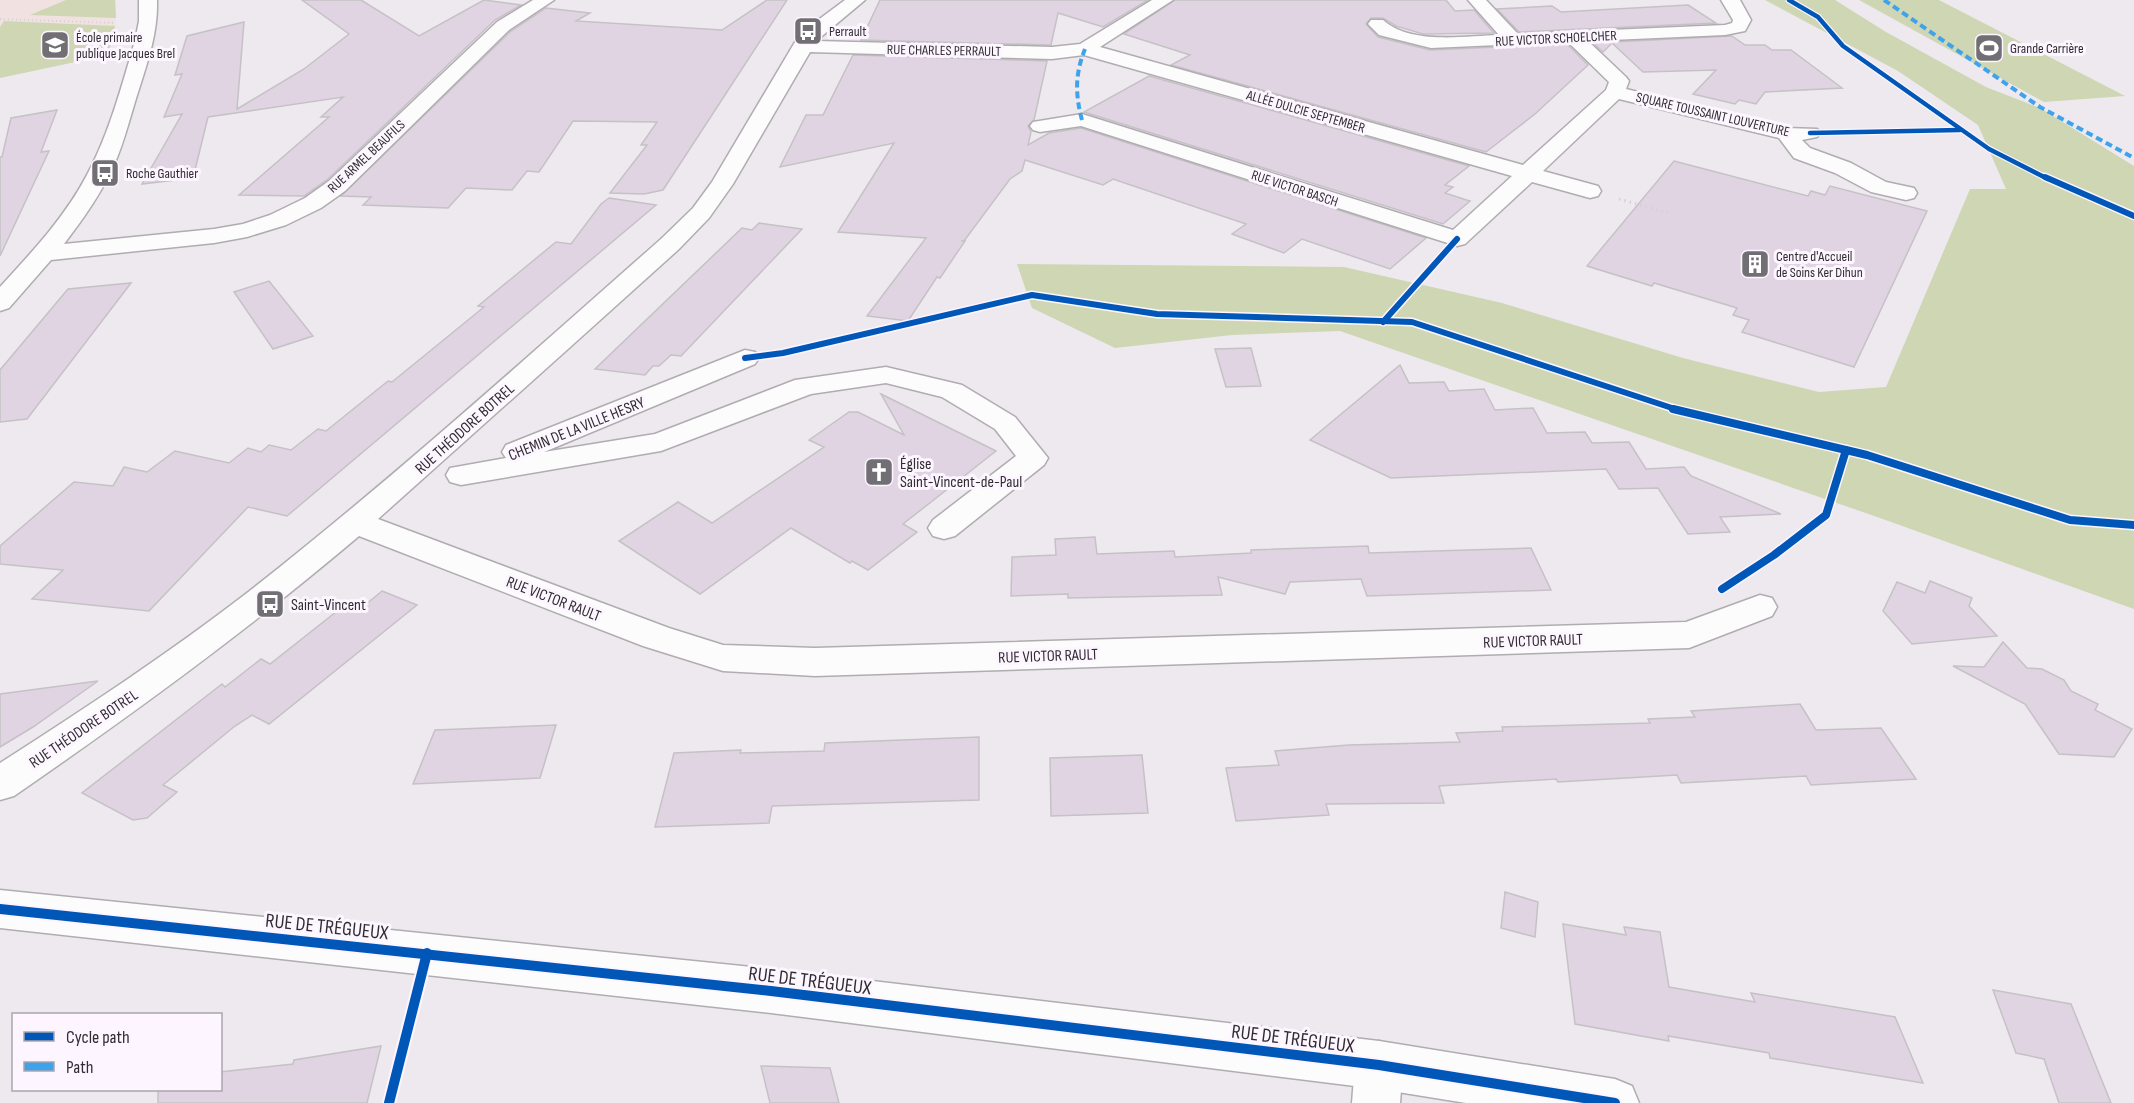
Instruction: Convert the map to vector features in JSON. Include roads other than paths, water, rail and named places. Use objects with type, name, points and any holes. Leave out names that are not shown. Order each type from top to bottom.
[{"type":"street","name":"RUE ARMEL BEAUFILS","points":[[44,253],[214,236],[247,230],[278,220],[313,202],[337,186],[503,26],[545,0]]},
{"type":"street","name":"RUE THÉODORE BOTREL","points":[[0,784],[143,688],[258,601],[403,482],[670,244],[701,213],[722,184],[802,46],[812,33],[856,0]]},
{"type":"street","points":[[1085,49],[1164,0]]},
{"type":"street","points":[[1477,0],[1513,39]]},
{"type":"street","name":"RUE VICTOR SCHOELCHER","points":[[1377,24],[1385,31],[1431,43],[1725,30],[1739,27],[1742,20],[1736,6],[1730,0]]},
{"type":"street","points":[[0,303],[44,253],[82,201],[107,154],[144,42],[149,9]]},
{"type":"street","points":[[1528,173],[1615,92],[1619,81],[1572,37]]},
{"type":"street","name":"RUE CHARLES PERRAULT","points":[[802,46],[1052,53],[1085,49]]},
{"type":"street","name":"ALLÉE DULCIE SEPTEMBER","points":[[1085,49],[1590,191]]},
{"type":"street","name":"SQUARE TOUSSAINT LOUVERTURE","points":[[1615,92],[1786,134],[1810,133]]},
{"type":"street","name":"RUE VICTOR BASCH","points":[[1040,126],[1082,120],[1457,239],[1528,173]]},
{"type":"street","points":[[1786,134],[1802,153],[1843,168],[1879,187],[1906,194]]},
{"type":"street","name":"CHEMIN DE LA VILLE HESRY","points":[[403,482],[461,475],[745,358]]},
{"type":"street","points":[[461,475],[661,442],[805,386],[885,375],[952,391],[1005,423],[1033,459],[944,528]]},
{"type":"street","name":"RUE VICTOR RAULT","points":[[354,522],[656,637],[723,658],[815,662],[1689,635],[1760,607]]},
{"type":"street","name":"RUE DE TRÉGUEUX","points":[[0,909],[415,951],[479,961],[771,991],[1378,1084],[1615,1103]]},
{"type":"place","name":"Perrault","points":[[808,31]]},
{"type":"place","name":"École primaire publique Jacques Brel","points":[[55,45]]},
{"type":"place","name":"Grande Carrière","points":[[1989,48]]},
{"type":"place","name":"Roche Gauthier","points":[[105,173]]},
{"type":"place","name":"Centre d'Accueil de Soins Ker Dihun","points":[[1755,264]]},
{"type":"place","name":"Église Saint-Vincent-de-Paul","points":[[879,472]]},
{"type":"place","name":"Saint-Vincent","points":[[270,604]]}]
